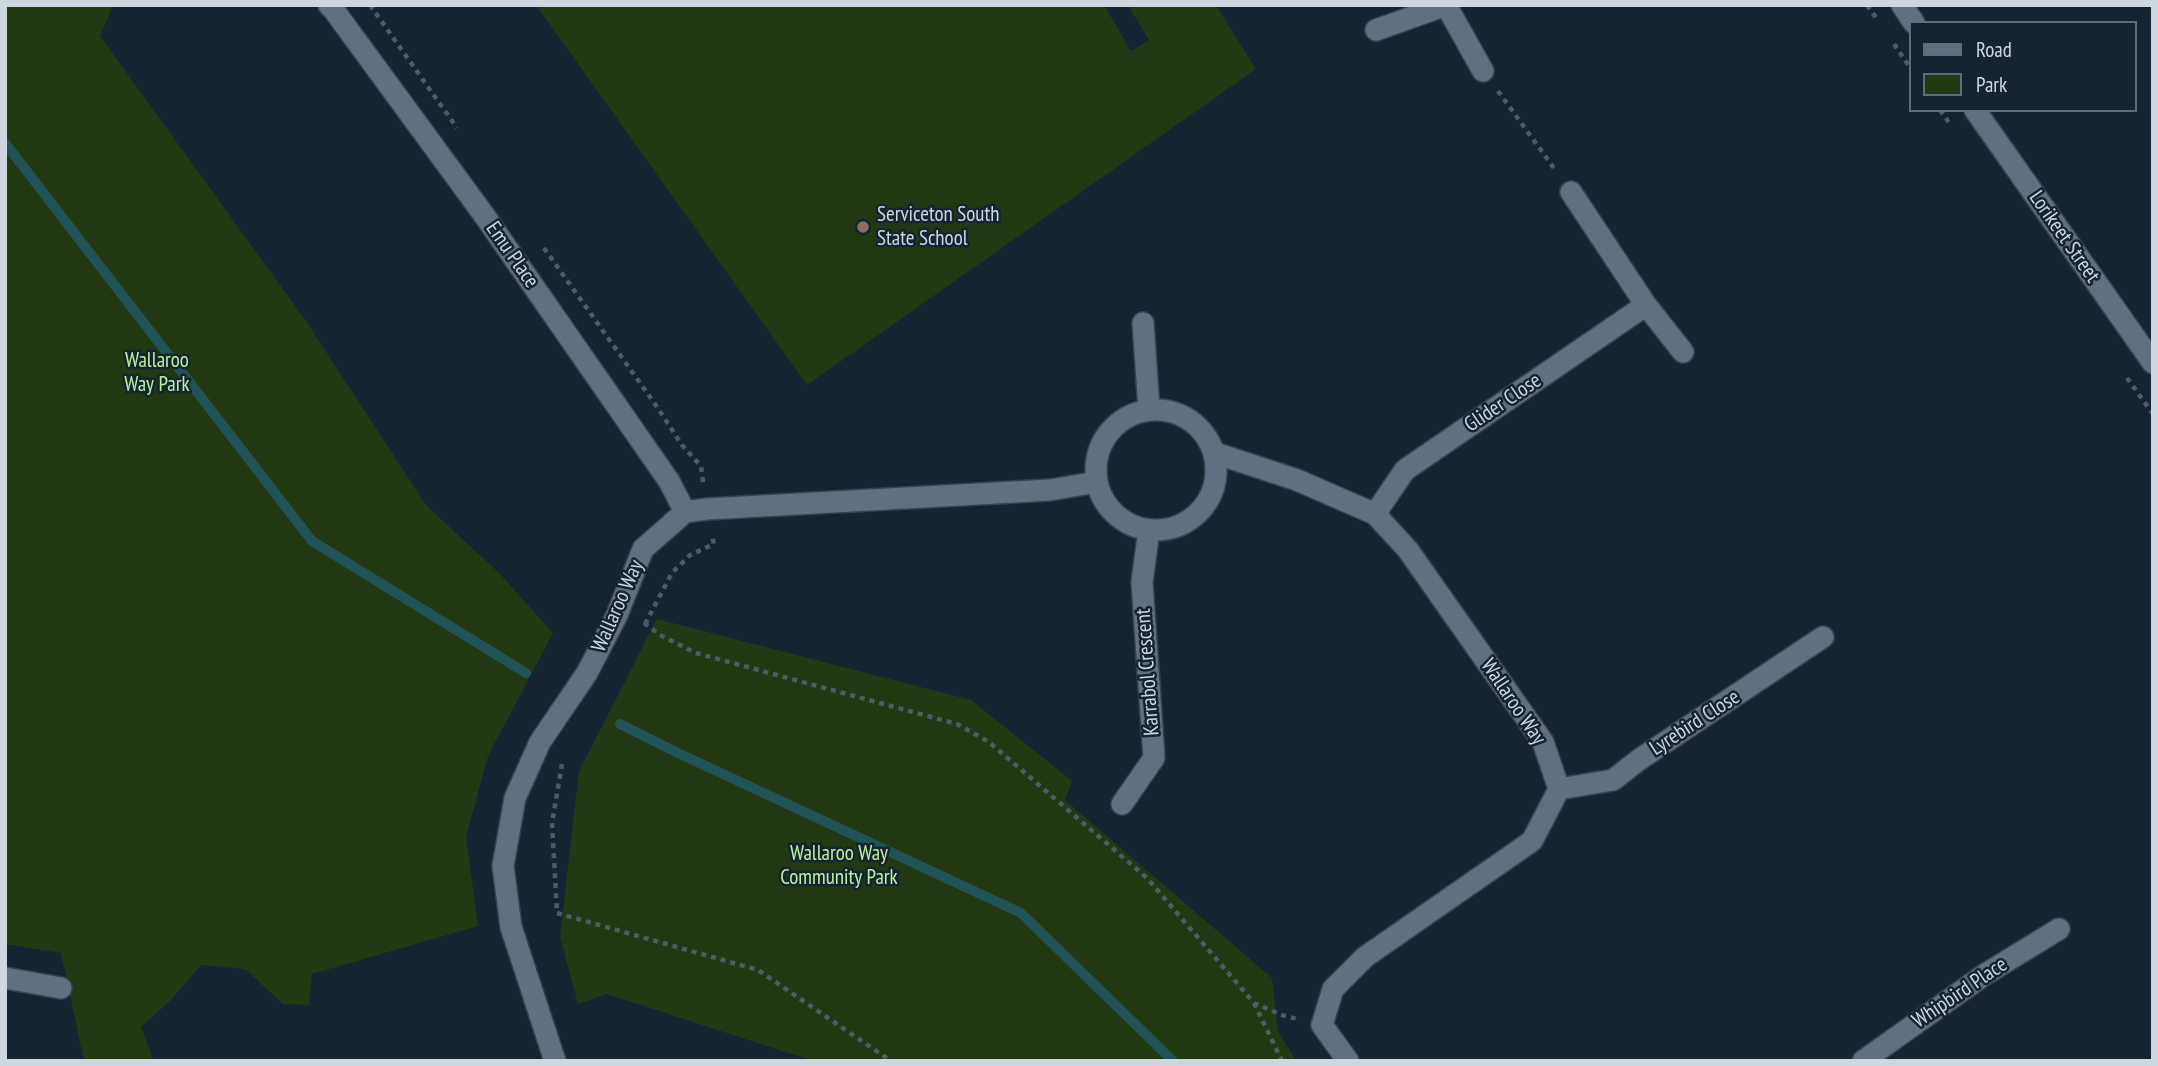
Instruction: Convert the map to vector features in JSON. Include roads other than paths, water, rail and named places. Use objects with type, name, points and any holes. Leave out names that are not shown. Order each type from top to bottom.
[{"type":"street","name":"Emu Place","points":[[329,5],[484,215],[669,481],[685,512]]},
{"type":"street","points":[[1376,30],[1446,5],[1483,71]]},
{"type":"street","points":[[1902,5],[1913,21]]},
{"type":"street","name":"Lorikeet Street","points":[[1976,112],[2153,363]]},
{"type":"street","points":[[1571,192],[1646,305],[1683,352]]},
{"type":"street","name":"Glider Close","points":[[1375,514],[1405,470],[1646,305]]},
{"type":"street","points":[[1143,323],[1149,409]]},
{"type":"street","points":[[1149,409],[1171,410],[1194,422],[1208,438],[1217,464],[1216,486],[1202,511],[1185,524],[1158,531],[1129,524],[1115,514],[1102,497],[1096,473],[1098,452],[1110,430],[1126,417],[1149,409]]},
{"type":"street","name":"Wallaroo Way","points":[[1215,453],[1297,480],[1375,514],[1408,550],[1543,742],[1559,789]]},
{"type":"street","points":[[685,512],[1050,490],[1097,482]]},
{"type":"street","name":"Wallaroo Way","points":[[555,1061],[510,927],[503,866],[515,798],[540,742],[587,673],[617,615],[643,550],[685,512]]},
{"type":"street","name":"Karrabol Crescent","points":[[1122,804],[1154,758],[1142,582],[1149,530]]},
{"type":"street","name":"Lyrebird Close","points":[[1559,789],[1613,780],[1640,759],[1823,637]]},
{"type":"street","points":[[1348,1061],[1322,1025],[1333,989],[1365,957],[1532,841],[1559,789]]},
{"type":"street","name":"Whipbird Place","points":[[1863,1061],[1984,975],[2059,929]]},
{"type":"street","points":[[5,978],[61,988]]},
{"type":"waterway","points":[[5,143],[312,541],[526,673]]},
{"type":"waterway","points":[[620,724],[1021,913],[1173,1061]]},
{"type":"place","name":"Serviceton South State School","points":[[863,227]]},
{"type":"park label","name":"Wallaroo Way Park","points":[[157,373]]},
{"type":"park label","name":"Wallaroo Way Community Park","points":[[839,866]]}]
